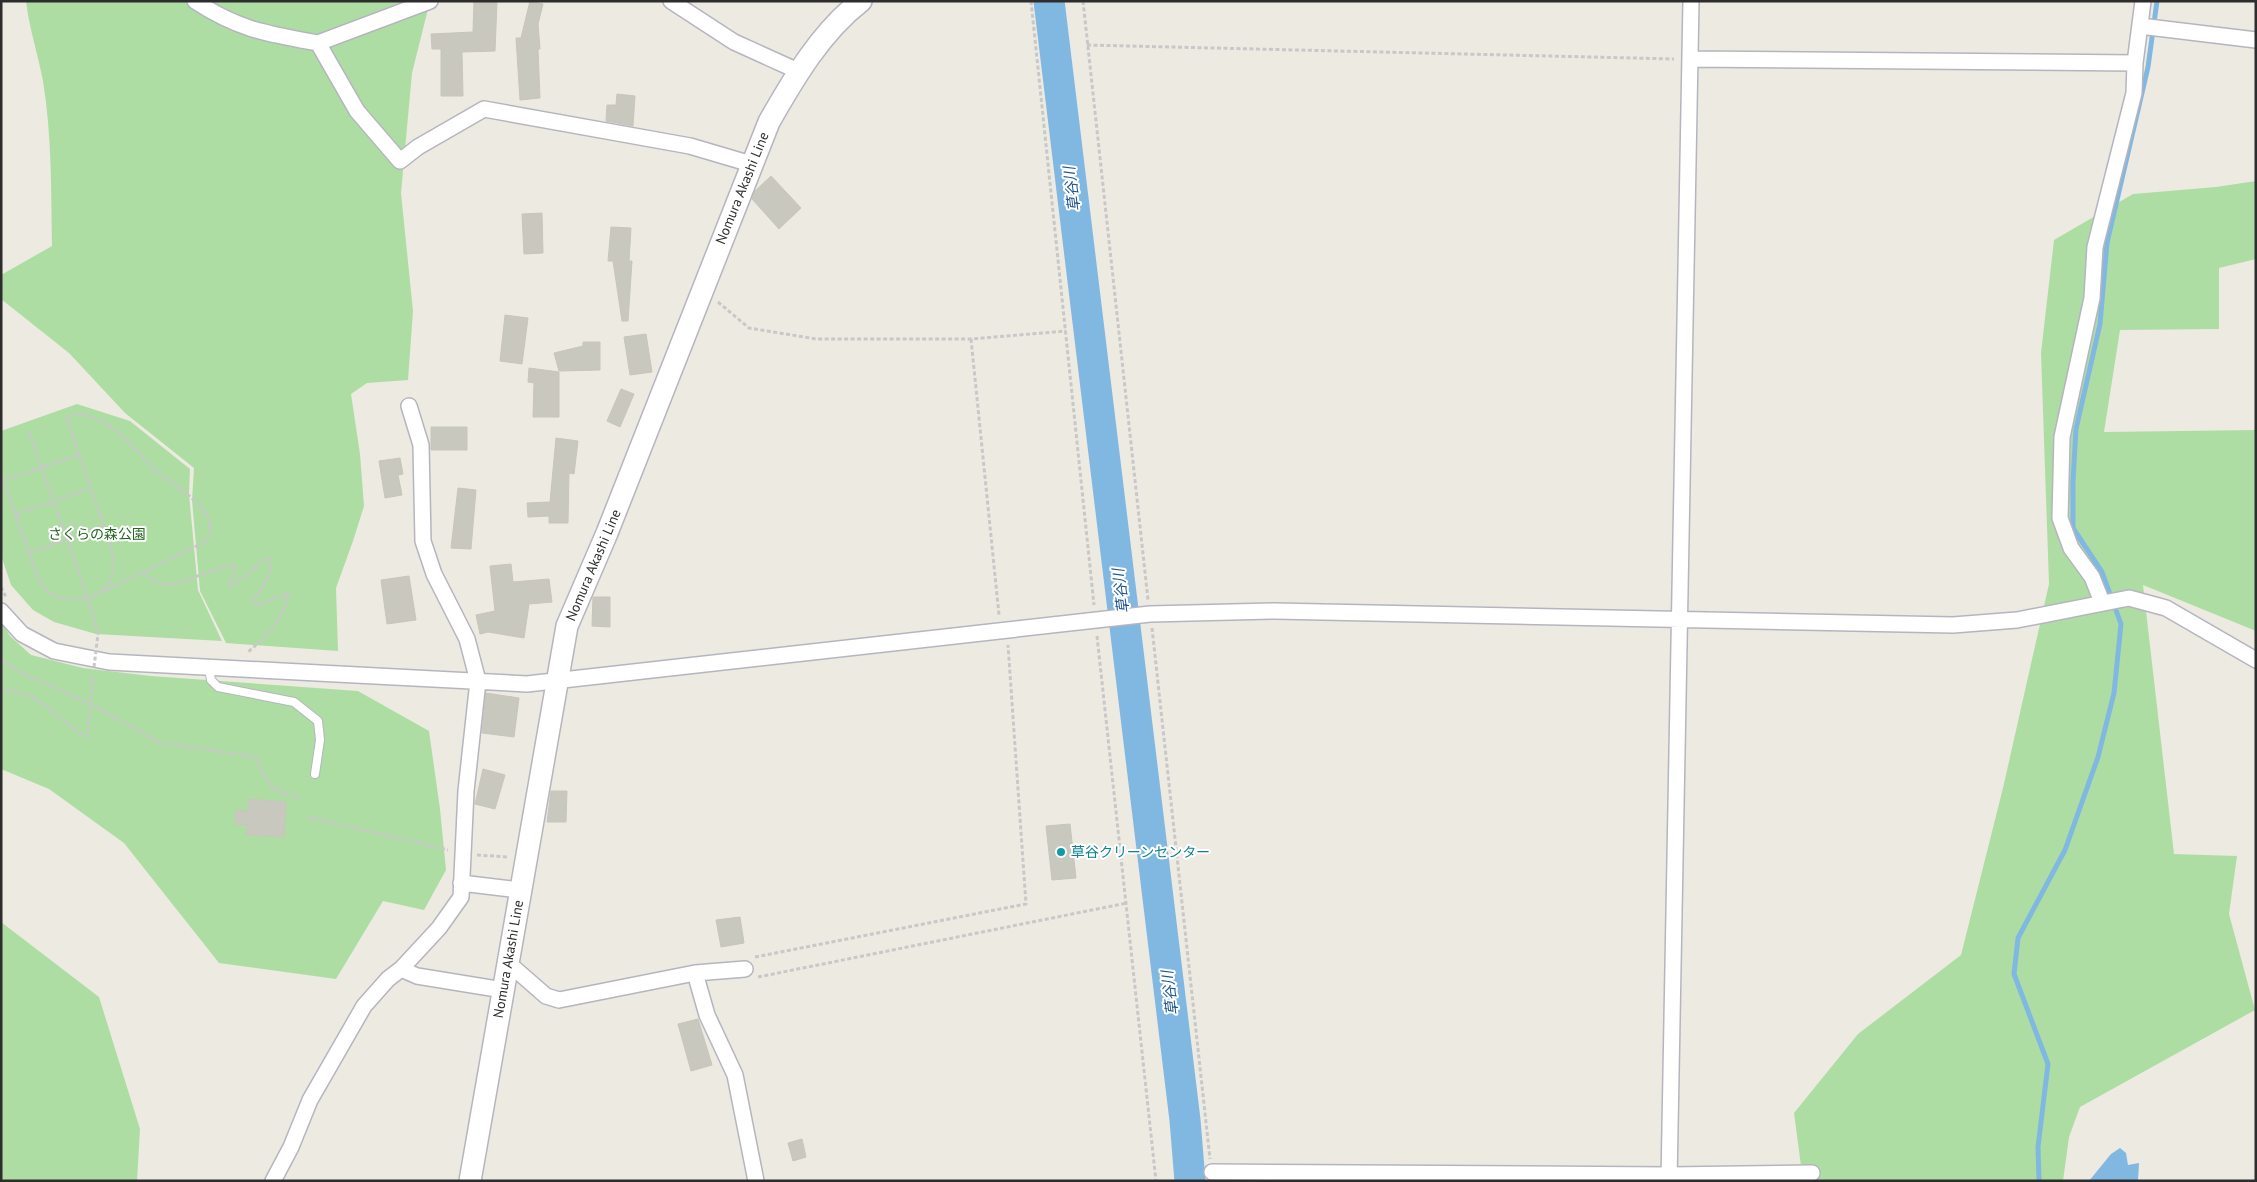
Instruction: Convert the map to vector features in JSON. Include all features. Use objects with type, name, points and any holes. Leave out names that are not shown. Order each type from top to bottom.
[{"type":"main road","name":"Nomura Akashi Line","points":[[470,1181],[519,890],[567,626],[607,533],[768,122],[798,70],[850,5]]},
{"type":"street","points":[[196,1],[221,18],[262,34],[318,43],[430,1]]},
{"type":"street","points":[[671,1],[734,42],[798,70]]},
{"type":"street","points":[[1669,1178],[1691,1]]},
{"type":"street","points":[[2102,602],[2092,577],[2071,548],[2060,518],[2062,437],[2092,298],[2095,247],[2134,93],[2135,63],[2143,1]]},
{"type":"street","points":[[2140,26],[2256,40]]},
{"type":"street","points":[[318,43],[357,111],[400,161],[418,147],[484,110],[690,146],[751,164]]},
{"type":"street","points":[[1690,59],[2135,63]]},
{"type":"street","points":[[273,1181],[291,1146],[310,1100],[364,1006],[439,928],[461,897],[466,791],[478,682],[467,639],[434,574],[423,541],[421,445],[409,406]]},
{"type":"street","points":[[6,608],[22,634],[54,651],[109,662],[527,684],[1150,614],[1275,611],[1952,625],[2017,620],[2129,598],[2166,608],[2256,660]]},
{"type":"street","points":[[461,883],[519,890]]},
{"type":"street","points":[[507,962],[546,996],[559,1000],[695,972],[745,969]]},
{"type":"street","points":[[401,968],[417,976],[503,990]]},
{"type":"street","points":[[695,972],[707,1015],[735,1074],[756,1181]]},
{"type":"street","points":[[1212,1172],[1669,1178],[1812,1173]]},
{"type":"lane","points":[[210,668],[211,680],[218,687],[294,702],[318,721],[320,740],[315,774]]},
{"type":"path","points":[[1031,1],[1156,1181]]},
{"type":"path","points":[[1083,1],[1212,1172]]},
{"type":"path","points":[[1087,45],[1690,59]]},
{"type":"path","points":[[706,280],[712,298],[749,328],[816,340],[970,339],[1066,331]]},
{"type":"path","points":[[970,339],[1004,630],[1026,904],[755,957],[745,969],[758,977],[1127,902]]},
{"type":"path","points":[[1,473],[38,578],[47,591],[65,597],[88,599],[205,542],[209,537],[209,528],[204,511],[185,491],[154,470],[118,433],[94,418],[78,414],[66,417],[111,546],[114,567],[110,582],[102,592]]},
{"type":"path","points":[[1,688],[43,704],[69,726],[87,736],[98,634],[88,599],[29,432]]},
{"type":"path","points":[[1,481],[79,455]]},
{"type":"path","points":[[16,514],[92,488]]},
{"type":"path","points":[[29,553],[104,525]]},
{"type":"path","points":[[142,572],[158,583],[172,585],[232,564],[235,568],[229,585],[232,587],[266,558],[269,559],[270,571],[266,582],[253,602],[256,605],[288,593],[287,605],[277,623],[264,638],[241,658]]},
{"type":"path","points":[[1,588],[6,608]]},
{"type":"path","points":[[90,647],[98,649]]},
{"type":"path","points":[[1,660],[20,672],[91,704],[158,742],[256,757],[270,785],[281,794],[300,798]]},
{"type":"path","points":[[308,817],[462,853],[525,859]]},
{"type":"green space","points":[[26,1],[430,1],[412,73],[401,193],[413,311],[408,380],[367,383],[351,394],[360,454],[364,506],[336,588],[338,651],[226,643],[200,591],[192,500],[194,468],[125,413],[69,353],[1,299],[1,275],[52,246],[46,102]]},
{"type":"green space","points":[[2256,181],[2256,259],[2219,268],[2219,329],[2120,330],[2104,432],[2256,430],[2256,631],[2143,585],[2174,854],[2237,856],[2229,914],[2255,1010],[2080,1107],[2069,1137],[2063,1181],[1803,1181],[1794,1113],[1858,1034],[1961,955],[2003,788],[2049,584],[2041,353],[2054,240],[2133,194],[2216,187]]},
{"type":"green space","name":"さくらの森公園","points":[[77,404],[130,421],[190,469],[189,494],[198,590],[222,641],[96,634],[54,622],[33,610],[11,585],[1,555],[1,431]]},
{"type":"green space","points":[[1,622],[10,636],[31,655],[83,668],[151,676],[358,691],[429,731],[446,870],[424,910],[383,901],[336,979],[219,963],[124,843],[49,789],[1,769]]},
{"type":"green space","points":[[1,922],[99,997],[140,1129],[137,1181],[1,1181]]},
{"type":"water","points":[[2120,1148],[2126,1153],[2128,1165],[2139,1163],[2138,1181],[2089,1181],[2111,1154]]},
{"type":"building","points":[[474,1],[497,2],[495,51],[462,52],[463,96],[441,96],[441,49],[432,49],[431,34],[473,32]]},
{"type":"building","points":[[530,1],[543,4],[538,24],[540,98],[520,100],[516,38],[521,38]]},
{"type":"building","points":[[617,94],[635,96],[633,126],[606,121],[607,105],[616,105]]},
{"type":"building","points":[[771,176],[801,208],[779,229],[752,199],[755,191]]},
{"type":"building","points":[[542,213],[543,253],[524,254],[522,214]]},
{"type":"building","points":[[611,227],[631,228],[629,261],[632,261],[628,321],[622,321],[613,261],[608,261]]},
{"type":"building","points":[[505,315],[528,318],[522,364],[500,361]]},
{"type":"building","points":[[646,334],[652,372],[630,375],[624,337]]},
{"type":"building","points":[[583,342],[600,342],[600,370],[559,371],[554,353],[583,346]]},
{"type":"building","points":[[529,368],[559,372],[559,417],[533,417],[534,383],[528,382]]},
{"type":"building","points":[[621,389],[634,394],[620,427],[607,421]]},
{"type":"building","points":[[431,427],[467,427],[467,450],[431,450]]},
{"type":"building","points":[[556,438],[578,441],[574,474],[569,473],[568,523],[549,523],[549,516],[528,517],[527,503],[550,502]]},
{"type":"building","points":[[400,458],[403,474],[398,475],[402,495],[385,498],[379,461]]},
{"type":"building","points":[[458,488],[476,490],[471,549],[451,548]]},
{"type":"building","points":[[511,564],[513,582],[549,579],[552,602],[529,604],[524,638],[488,632],[480,634],[476,615],[495,611],[490,566]]},
{"type":"building","points":[[409,576],[416,620],[387,624],[381,580]]},
{"type":"building","points":[[593,597],[610,597],[610,627],[592,626]]},
{"type":"building","points":[[486,693],[519,698],[514,737],[482,733]]},
{"type":"building","points":[[483,769],[505,775],[495,809],[475,804]]},
{"type":"building","points":[[551,791],[567,791],[566,822],[547,822]]},
{"type":"building","points":[[248,799],[286,802],[284,837],[246,835],[247,825],[235,824],[236,810],[248,811]]},
{"type":"building","name":"草谷クリーンセンター","points":[[1070,824],[1076,878],[1052,880],[1046,826]]},
{"type":"building","points":[[740,917],[744,943],[721,947],[716,920]]},
{"type":"building","points":[[698,1019],[712,1065],[691,1071],[678,1024]]},
{"type":"building","points":[[802,1139],[806,1157],[793,1161],[788,1143]]},
{"type":"waterway","name":"草谷川","points":[[1049,1],[1185,1120],[1190,1181]]},
{"type":"waterway","points":[[2039,1181],[2038,1147],[2048,1064],[2014,974],[2018,938],[2065,850],[2098,757],[2114,693],[2121,624],[2102,572],[2073,528],[2076,429],[2100,324],[2107,243],[2148,67],[2157,1]]},
{"type":"place","name":"草谷クリーンセンター","points":[[1061,852]]}]
